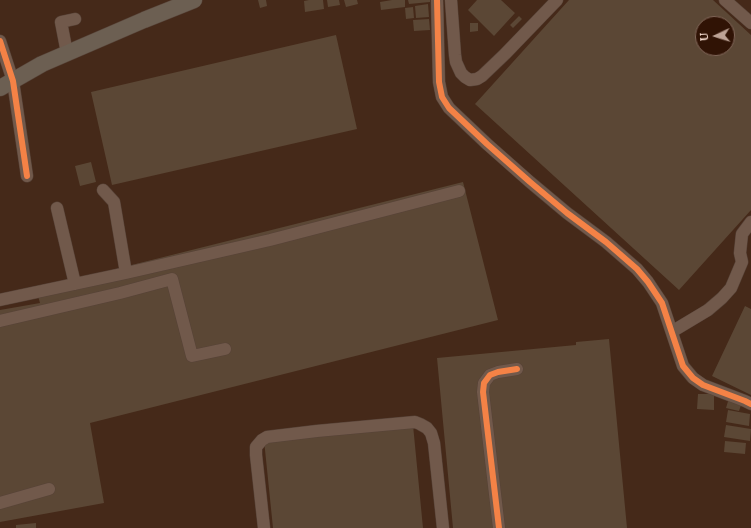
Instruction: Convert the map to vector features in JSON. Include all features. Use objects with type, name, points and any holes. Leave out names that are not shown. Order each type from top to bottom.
[{"type":"main road","points":[[7,85],[33,69],[165,6],[194,0]]},
{"type":"street","points":[[437,0],[439,82],[442,97],[449,108],[530,182],[567,213],[606,242],[637,269],[660,298],[673,331],[683,366],[693,378],[703,385],[745,400],[751,404]]},
{"type":"street","points":[[451,0],[455,55],[461,73],[470,80],[477,79],[482,76],[557,0]]},
{"type":"street","points":[[725,0],[751,23]]},
{"type":"street","points":[[67,53],[61,22],[75,19]]},
{"type":"street","points":[[0,41],[7,85],[28,176]]},
{"type":"street","points":[[103,190],[114,202],[126,273]]},
{"type":"street","points":[[0,300],[270,240],[459,191]]},
{"type":"street","points":[[57,208],[75,284]]},
{"type":"street","points":[[673,331],[708,310],[731,288],[742,262],[740,253],[742,234],[751,222]]},
{"type":"street","points":[[0,321],[120,293],[172,279],[192,356],[225,349]]},
{"type":"street","points":[[499,528],[483,392],[484,383],[490,374],[517,370]]},
{"type":"street","points":[[264,528],[256,455],[256,447],[262,440],[267,437],[317,431],[415,422],[427,428],[431,433],[437,465],[443,528]]},
{"type":"street","points":[[0,503],[49,489]]},
{"type":"building","points":[[258,0],[266,0],[267,6],[260,8]]},
{"type":"building","points":[[323,0],[324,9],[305,12],[304,1]]},
{"type":"building","points":[[327,0],[339,0],[340,5],[328,7]]},
{"type":"building","points":[[344,0],[357,0],[358,4],[346,7]]},
{"type":"building","points":[[405,0],[405,7],[381,10],[380,2]]},
{"type":"building","points":[[408,0],[430,0],[430,2],[409,4]]},
{"type":"building","points":[[477,0],[501,0],[515,13],[494,36],[468,10]]},
{"type":"building","points":[[569,0],[713,0],[730,16],[695,16],[695,56],[735,56],[735,20],[751,35],[751,210],[679,290],[475,104]]},
{"type":"building","points":[[428,4],[429,17],[416,18],[415,6]]},
{"type":"building","points":[[413,7],[414,18],[406,19],[405,8]]},
{"type":"building","points":[[519,16],[522,19],[513,28],[510,25]]},
{"type":"building","points":[[429,19],[430,30],[414,31],[413,20]]},
{"type":"building","points":[[470,23],[478,23],[478,31],[470,32]]},
{"type":"building","points":[[336,35],[357,129],[112,185],[91,92]]},
{"type":"building","points":[[91,162],[96,182],[80,186],[75,166]]},
{"type":"building","points":[[463,182],[498,320],[90,423],[104,503],[0,522],[0,310],[40,303],[36,289]]},
{"type":"building","points":[[745,306],[751,309],[751,395],[712,376]]},
{"type":"building","points":[[609,339],[627,528],[453,528],[437,358],[576,345],[576,342]]},
{"type":"building","points":[[698,394],[714,394],[714,410],[697,409]]},
{"type":"building","points":[[729,398],[742,402],[739,411],[726,408]]},
{"type":"building","points":[[728,410],[750,414],[749,426],[726,422]]},
{"type":"building","points":[[413,425],[423,528],[273,528],[264,440]]},
{"type":"building","points":[[726,425],[751,429],[750,441],[724,437]]},
{"type":"building","points":[[725,441],[746,443],[745,454],[724,452]]},
{"type":"building","points":[[36,523],[36,528],[16,528],[16,525]]},
{"type":"cycle path","points":[[437,0],[439,82],[442,97],[449,108],[530,182],[567,213],[606,242],[637,269],[662,303],[683,366],[693,378],[703,385],[751,404]]},
{"type":"cycle path","points":[[0,41],[13,81],[27,176]]},
{"type":"cycle path","points":[[499,528],[483,392],[484,383],[490,375],[517,369]]}]
